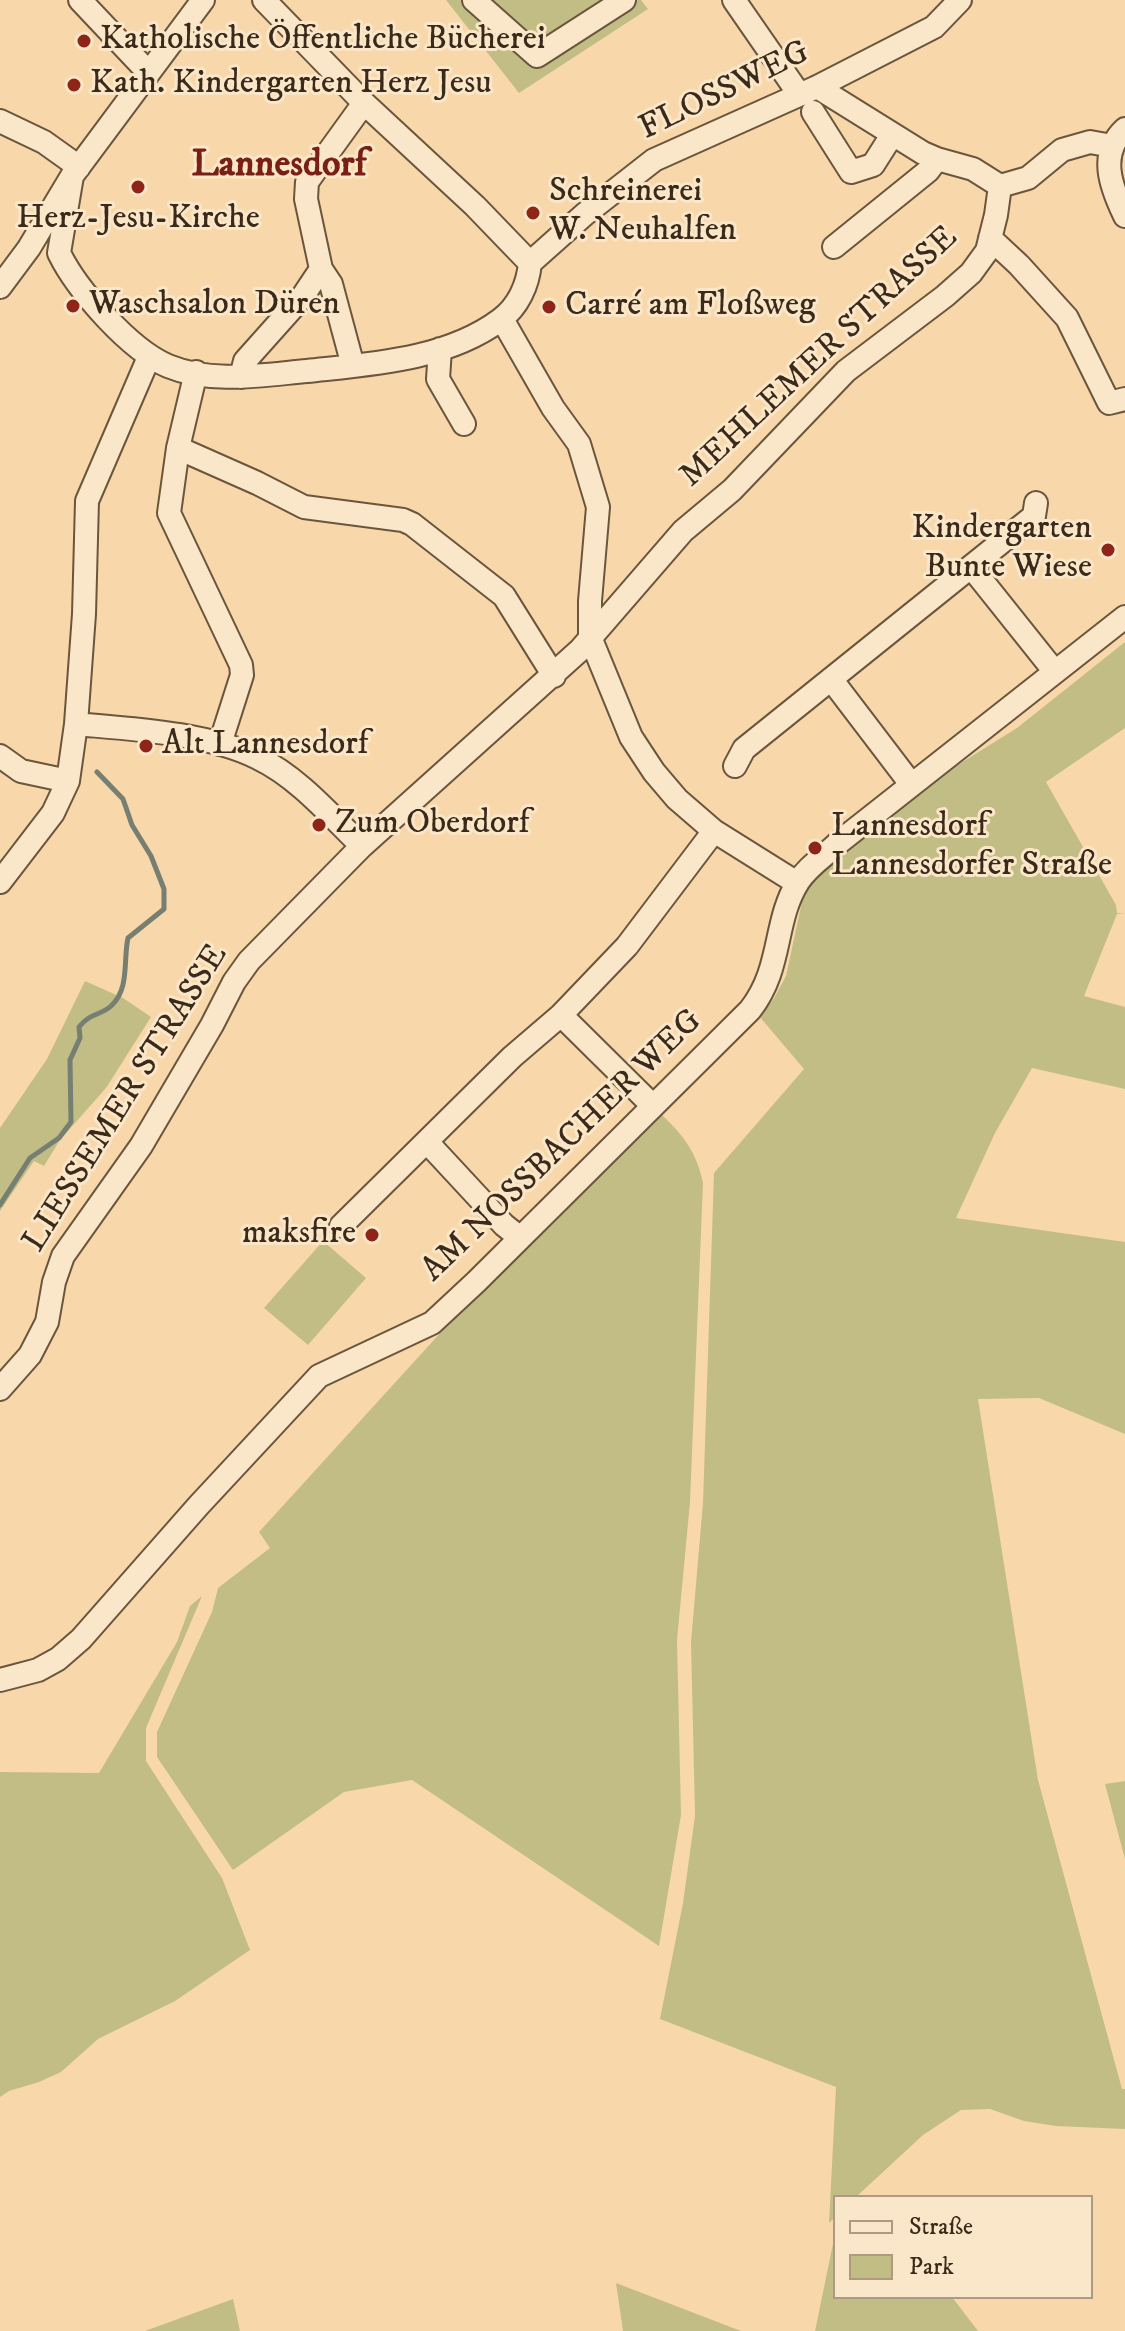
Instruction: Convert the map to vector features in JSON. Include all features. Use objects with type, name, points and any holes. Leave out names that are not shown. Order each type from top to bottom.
[{"type":"street","points":[[80,0],[148,72]]},
{"type":"street","points":[[0,287],[29,248],[76,171],[203,0]]},
{"type":"street","points":[[76,171],[59,253],[82,292],[149,357],[194,378],[241,377],[399,360],[474,336],[502,319],[520,297],[528,281],[526,259],[475,206],[364,103],[264,0]]},
{"type":"street","points":[[474,0],[537,56],[624,0]]},
{"type":"street","points":[[734,0],[810,98],[855,178],[873,165],[892,135]]},
{"type":"street","name":"FLOSSWEG","points":[[526,259],[654,160],[810,98],[934,27],[960,0]]},
{"type":"street","points":[[810,98],[892,135],[932,165],[973,169],[1000,186],[1028,178],[1062,150],[1118,138],[1108,165],[1114,194],[1125,216]]},
{"type":"street","points":[[353,366],[331,284],[321,269],[306,199],[307,182],[364,103]]},
{"type":"street","points":[[0,121],[44,142],[76,171]]},
{"type":"street","points":[[834,247],[932,165]]},
{"type":"street","name":"MEHLEMER STRASSE","points":[[590,637],[683,531],[732,490],[846,371],[971,273],[987,251],[1000,186]]},
{"type":"street","points":[[990,238],[1067,318],[1109,403],[1125,399]]},
{"type":"street","points":[[241,377],[245,361],[303,296],[321,269]]},
{"type":"street","points":[[502,319],[553,408],[579,444],[598,507],[591,578],[590,637],[631,737],[677,799],[714,831],[797,883]]},
{"type":"street","points":[[440,349],[438,379],[464,424]]},
{"type":"street","points":[[0,882],[53,813],[68,781],[76,724],[84,614],[87,501],[149,357]]},
{"type":"street","points":[[194,378],[178,448],[169,513],[241,665],[242,675],[220,744]]},
{"type":"street","points":[[178,448],[304,507],[403,520],[412,524],[504,596],[554,676]]},
{"type":"street","points":[[735,766],[744,749],[1034,516],[1036,503]]},
{"type":"street","points":[[972,568],[1055,672]]},
{"type":"street","name":"AM NOSSBACHER WEG","points":[[0,1680],[38,1670],[58,1659],[81,1639],[199,1505],[319,1376],[432,1323],[750,1010],[764,992],[772,971],[785,916],[797,883],[838,843],[1125,617]]},
{"type":"street","name":"LIESSEMER STRASSE","points":[[0,1389],[30,1355],[47,1322],[54,1282],[63,1256],[141,1146],[249,961],[362,846],[554,676],[590,637]]},
{"type":"street","points":[[831,679],[911,784]]},
{"type":"street","points":[[76,724],[142,730],[220,744],[259,758],[289,779],[362,846]]},
{"type":"street","points":[[0,756],[21,771],[68,781]]},
{"type":"street","points":[[341,1226],[512,1057],[561,1015],[627,946],[714,831]]},
{"type":"street","points":[[561,1015],[653,1106]]},
{"type":"street","points":[[427,1142],[519,1237]]},
{"type":"green space","points":[[446,0],[641,0],[648,9],[519,93]]},
{"type":"green space","points":[[1125,642],[1125,728],[1046,782],[1116,905],[1117,913],[1125,913],[1117,914],[1084,996],[1125,1007],[1125,1089],[1032,1068],[995,1133],[956,1218],[1125,1242],[1125,1434],[1039,1398],[978,1399],[1038,1780],[1122,2089],[1125,2089],[1125,2129],[1056,2126],[1024,2121],[990,2109],[961,2110],[923,2135],[858,2195],[833,2195],[833,2219],[829,2223],[836,2087],[660,2019],[683,1903],[695,1816],[691,1642],[703,1503],[714,1173],[804,1069],[759,1016],[773,1000],[786,976],[803,897],[820,868],[927,784],[1017,728]]},
{"type":"green space","points":[[85,981],[123,998],[151,1017],[106,1088],[60,1140],[44,1166],[34,1161],[0,1211],[0,1128],[47,1059]]},
{"type":"green space","points":[[662,1115],[688,1146],[703,1183],[690,1502],[677,1640],[681,1815],[659,1946],[412,1780],[344,1792],[233,1870],[157,1757],[157,1732],[212,1612],[218,1588],[270,1548],[259,1532],[443,1330]]},
{"type":"green space","points":[[323,1241],[366,1278],[308,1345],[264,1308]]},
{"type":"green space","points":[[202,1596],[146,1728],[146,1761],[222,1878],[250,1950],[175,2001],[98,2039],[61,2072],[0,2097],[0,1772],[99,1773],[177,1642],[190,1606]]},
{"type":"green space","points":[[1125,1781],[1125,1859],[1105,1784]]},
{"type":"green space","points":[[833,2244],[833,2299],[954,2299],[978,2331],[815,2331]]},
{"type":"green space","points":[[616,2283],[741,2331],[623,2331]]},
{"type":"green space","points":[[233,2299],[240,2331],[145,2331]]},
{"type":"waterway","points":[[0,1205],[30,1158],[59,1138],[71,1122],[70,1060],[80,1038],[79,1027],[117,999],[123,983],[128,938],[164,909],[164,889],[151,856],[132,825],[123,799],[97,772]]},
{"type":"place","name":"Katholische Öffentliche Bücherei","points":[[84,41]]},
{"type":"place","name":"Kath. Kindergarten Herz Jesu","points":[[74,85]]},
{"type":"place","name":"Herz-Jesu-Kirche","points":[[138,187]]},
{"type":"place","name":"Schreinerei W. Neuhalfen","points":[[533,213]]},
{"type":"place","name":"Waschsalon Düren","points":[[73,306]]},
{"type":"place","name":"Carré am Floßweg","points":[[549,307]]},
{"type":"place","name":"Kindergarten Bunte Wiese","points":[[1108,550]]},
{"type":"place","name":"Alt Lannesdorf","points":[[146,746]]},
{"type":"place","name":"Zum Oberdorf","points":[[319,825]]},
{"type":"place","name":"Lannesdorf Lannesdorfer Straße","points":[[815,848]]},
{"type":"place","name":"maksfire","points":[[372,1235]]},
{"type":"district","name":"Lannesdorf","points":[[279,167]]}]
